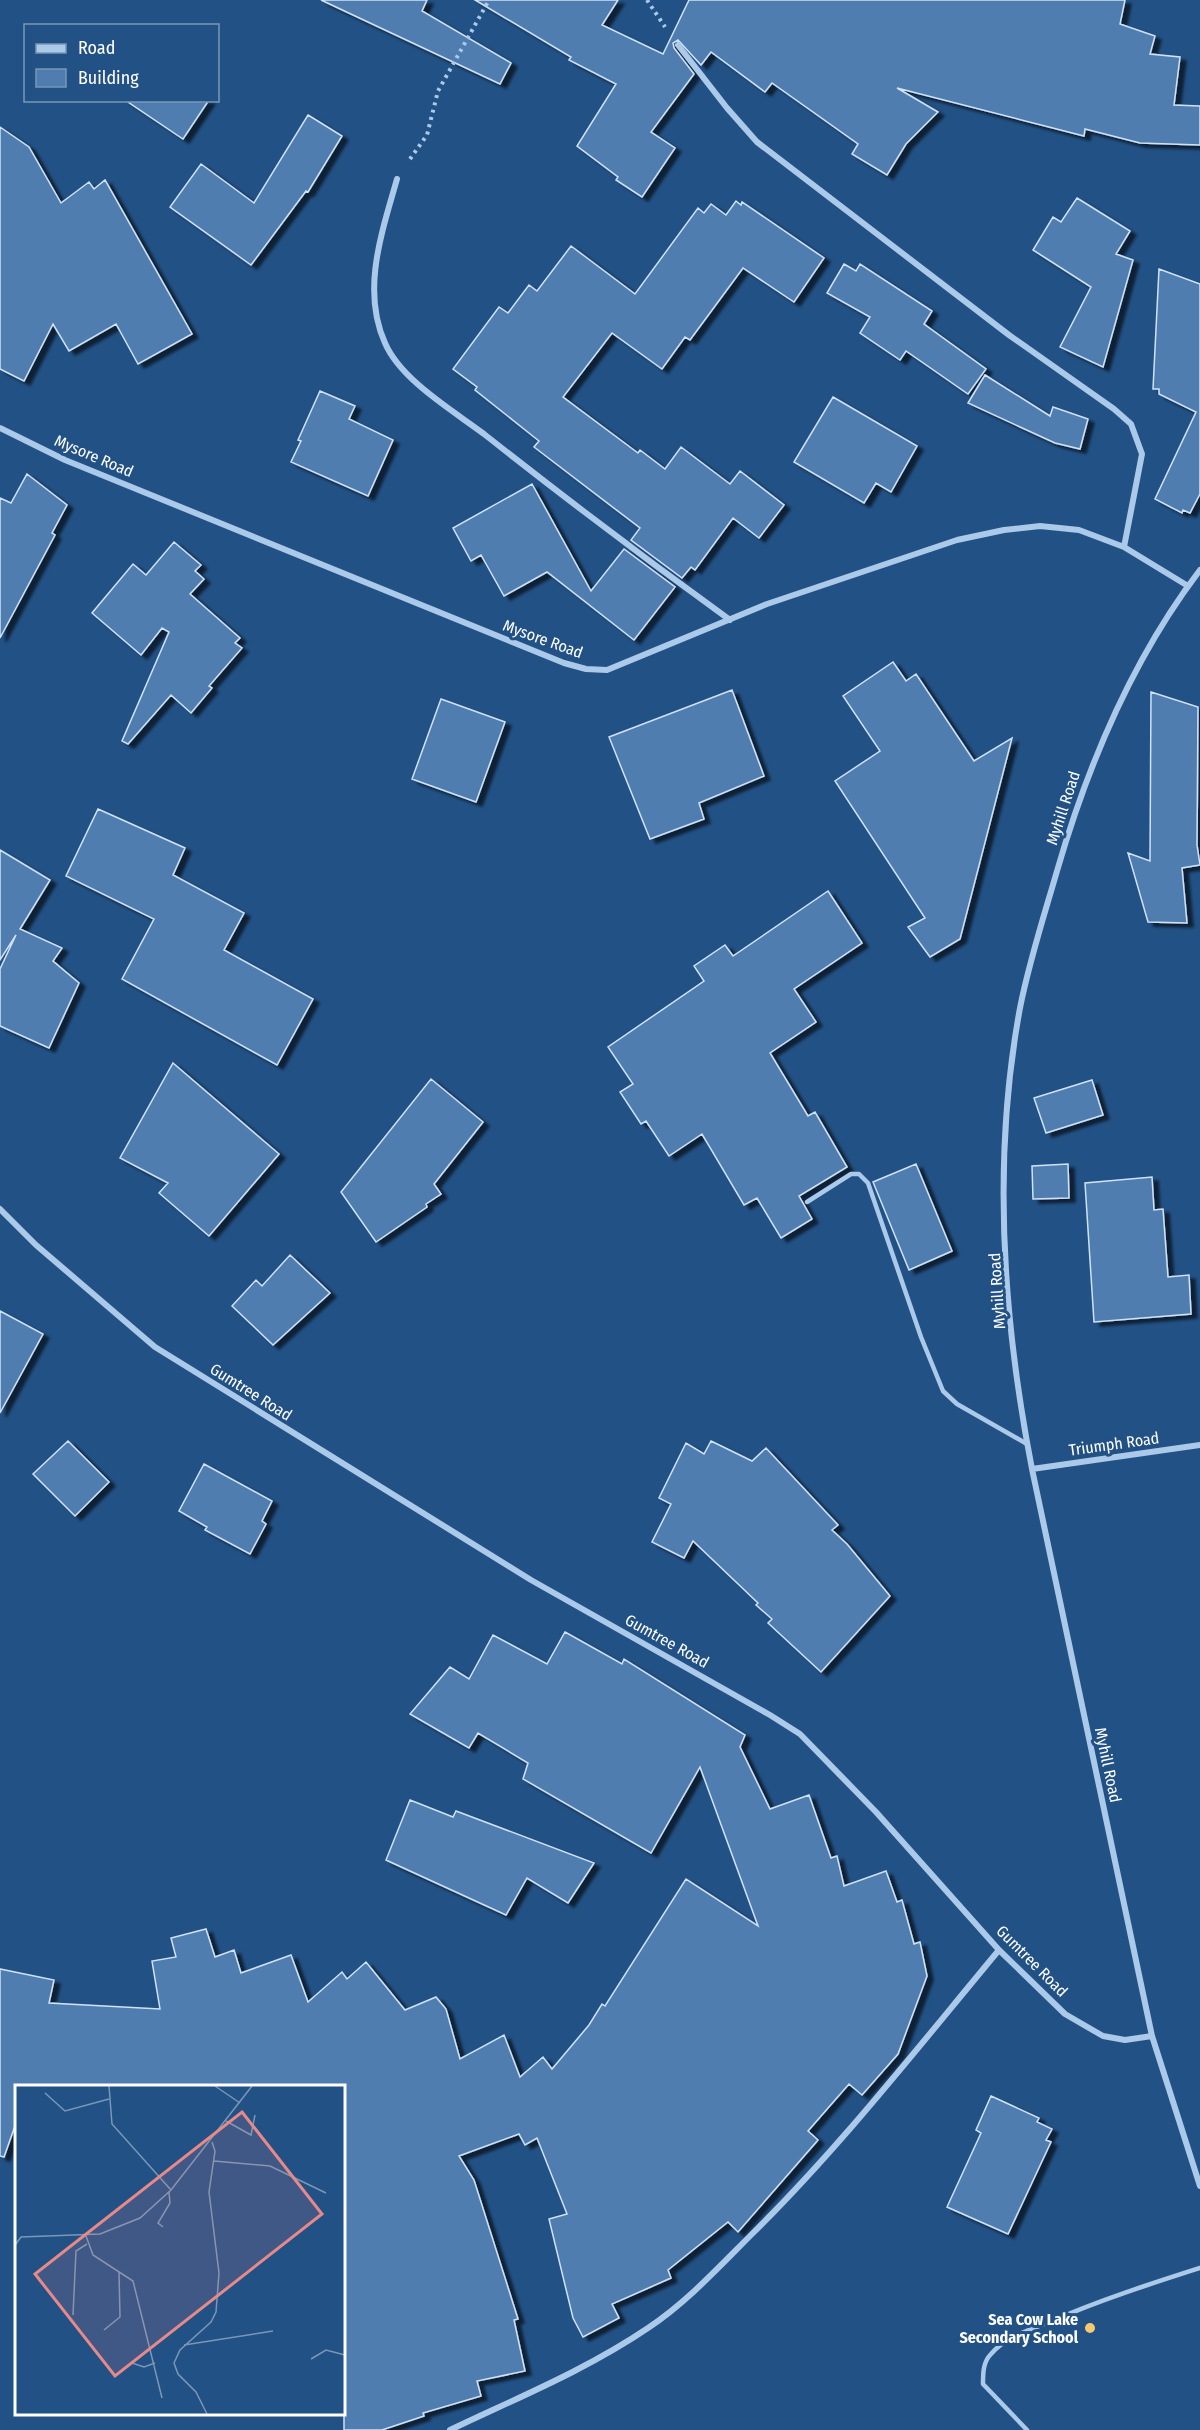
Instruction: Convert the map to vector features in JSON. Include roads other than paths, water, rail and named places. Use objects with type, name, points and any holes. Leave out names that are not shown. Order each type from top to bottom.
[{"type":"street","points":[[678,45],[757,142],[947,288],[1114,409],[1131,424],[1142,454],[1124,547]]},
{"type":"street","points":[[397,180],[380,239],[373,285],[376,311],[385,344],[403,371],[553,489],[730,620]]},
{"type":"street","name":"Mysore Road","points":[[0,428],[65,460],[564,663],[586,669],[607,669],[767,604],[957,540],[1040,526],[1080,530],[1124,547],[1188,586]]},
{"type":"street","name":"Myhill Road","points":[[1152,2036],[1019,1399],[1009,1292],[1005,1183],[1010,1085],[1020,1008],[1066,838],[1090,770],[1150,644],[1200,570]]},
{"type":"street","name":"Gumtree Road","points":[[0,1209],[36,1245],[164,1353],[531,1580],[800,1734],[876,1812],[999,1950],[1065,2014],[1085,2028],[1104,2036],[1125,2040],[1152,2036]]},
{"type":"street","name":"Triumph Road","points":[[1032,1468],[1200,1445]]},
{"type":"street","points":[[450,2430],[544,2388],[594,2361],[648,2328],[698,2289],[791,2195],[999,1950]]},
{"type":"street","points":[[1152,2036],[1200,2186]]},
{"type":"lane","points":[[807,1202],[851,1174],[859,1174],[868,1183],[921,1336],[943,1391],[957,1404],[1027,1444]]},
{"type":"lane","points":[[1027,2430],[983,2384],[983,2367],[990,2354],[1004,2342],[1056,2319],[1110,2297],[1200,2268]]},
{"type":"place","name":"Sea Cow Lake Secondary School","points":[[1090,2328]]}]
